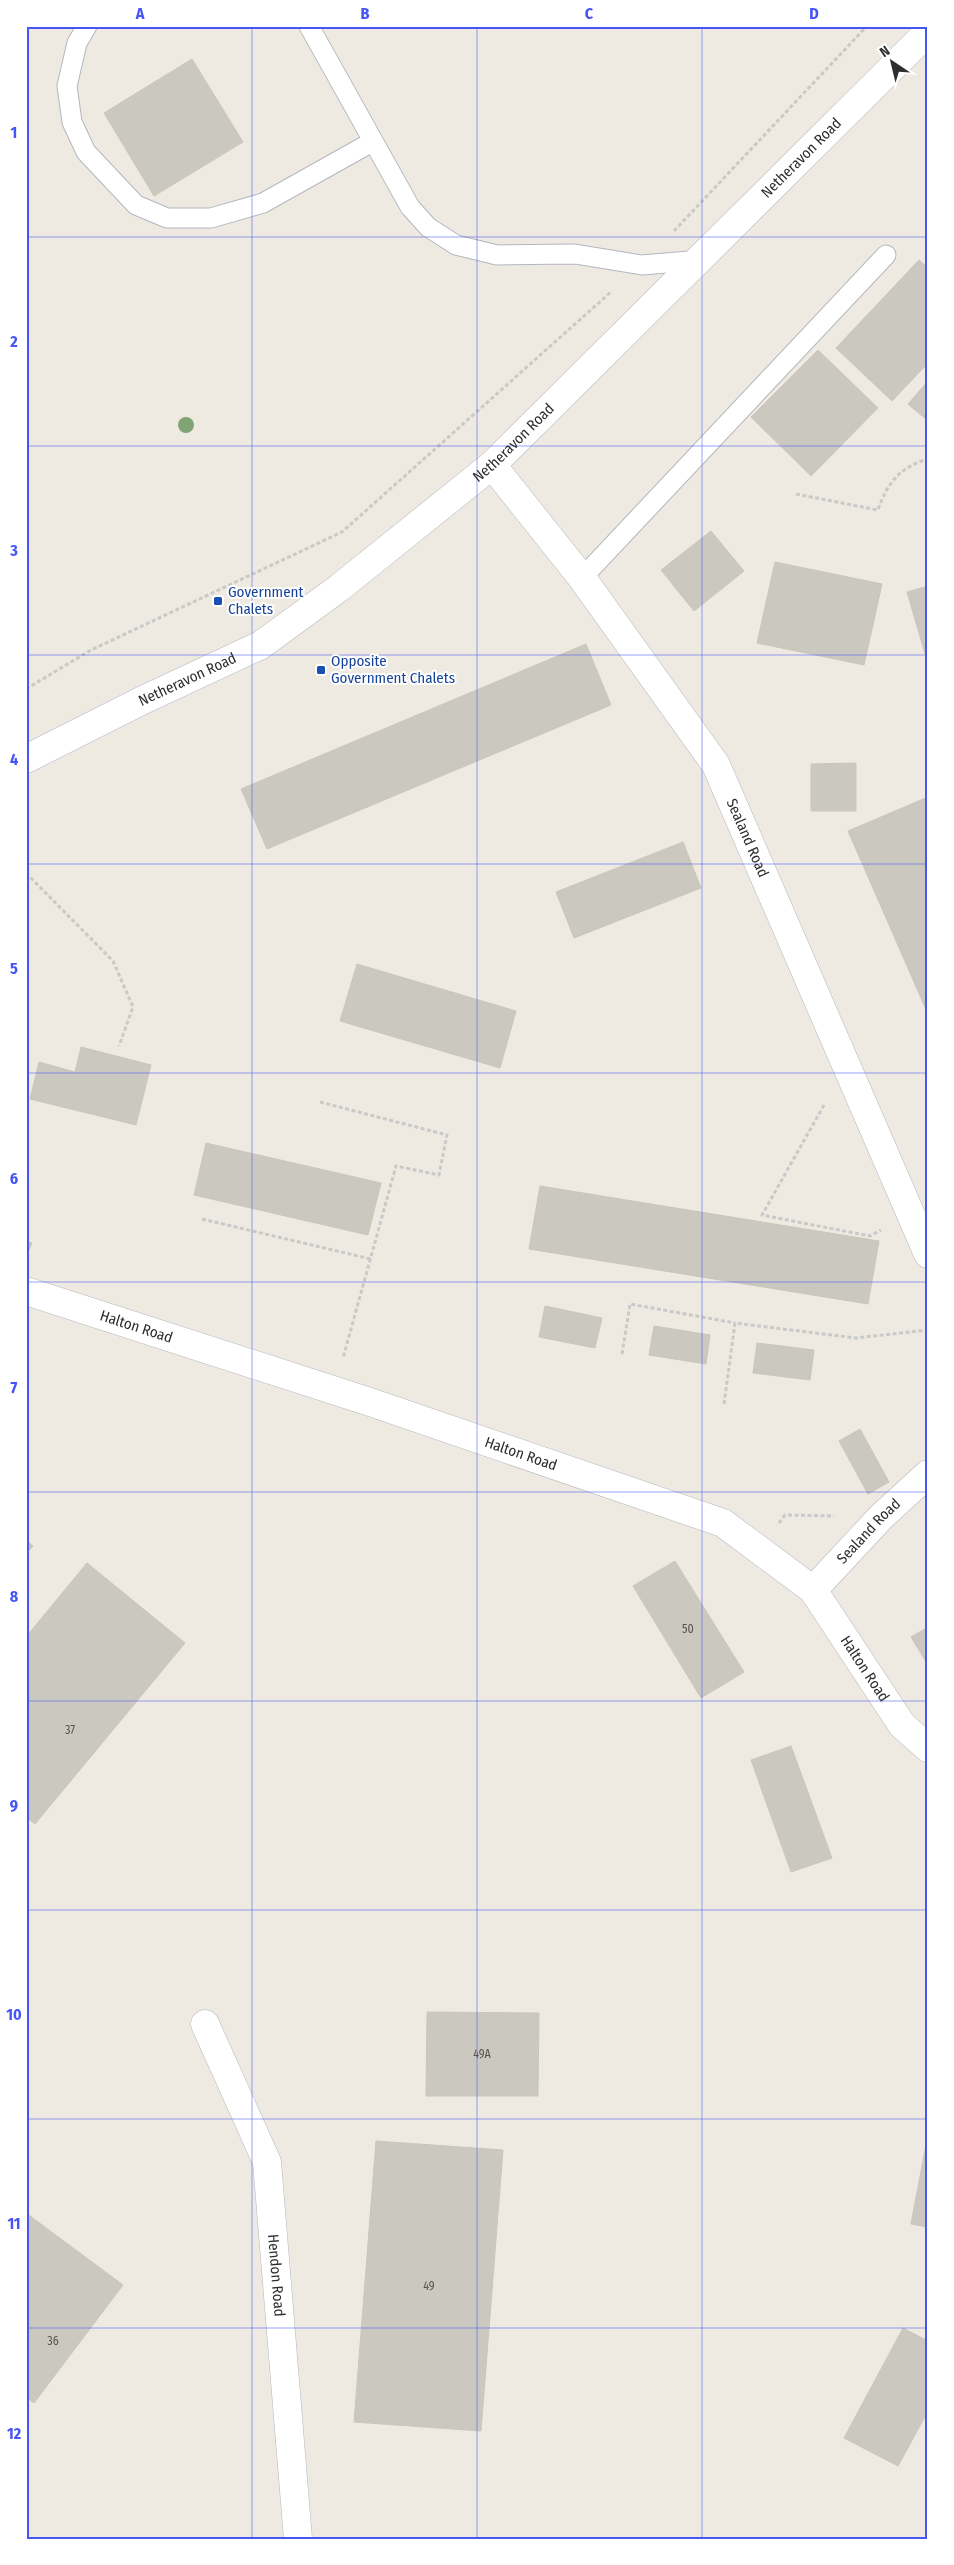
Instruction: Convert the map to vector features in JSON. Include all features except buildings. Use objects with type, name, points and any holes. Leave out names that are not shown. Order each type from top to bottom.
[{"type":"street","name":"Netheravon Road","points":[[26,759],[142,700],[261,645],[339,588],[492,466],[928,32]]},
{"type":"street","name":"Sealand Road","points":[[492,466],[582,578],[716,765],[928,1254]]},
{"type":"street","name":"Halton Road","points":[[26,1291],[334,1390],[723,1523],[812,1590],[902,1725],[928,1748]]},
{"type":"street","name":"Sealand Road","points":[[812,1590],[928,1474]]},
{"type":"street","name":"Hendon Road","points":[[205,2024],[267,2162],[298,2539]]},
{"type":"lane","points":[[87,26],[77,43],[67,86],[72,122],[86,152],[136,206],[167,218],[211,218],[263,203],[372,142]]},
{"type":"lane","points":[[309,26],[372,142],[410,207],[428,227],[456,245],[497,255],[575,254],[642,265],[701,260]]},
{"type":"lane","points":[[582,578],[886,255]]},
{"type":"path","points":[[26,689],[91,650],[342,532],[642,265],[867,26]]},
{"type":"path","points":[[796,494],[878,510],[886,488],[898,475],[916,462],[928,459]]},
{"type":"path","points":[[26,873],[113,961],[133,1007],[119,1046]]},
{"type":"path","points":[[853,1082],[831,1094],[762,1215],[870,1236]]},
{"type":"path","points":[[320,1102],[447,1135],[439,1175],[396,1166],[334,1390]]},
{"type":"path","points":[[202,1219],[371,1259]]},
{"type":"path","points":[[622,1354],[630,1304],[735,1323],[856,1338],[928,1330]]},
{"type":"path","points":[[724,1404],[735,1323]]},
{"type":"path","points":[[758,1549],[785,1515],[855,1516],[874,1526]]},
{"type":"place","name":"Government Chalets","points":[[218,601]]},
{"type":"place","name":"Opposite Government Chalets","points":[[321,670]]}]
